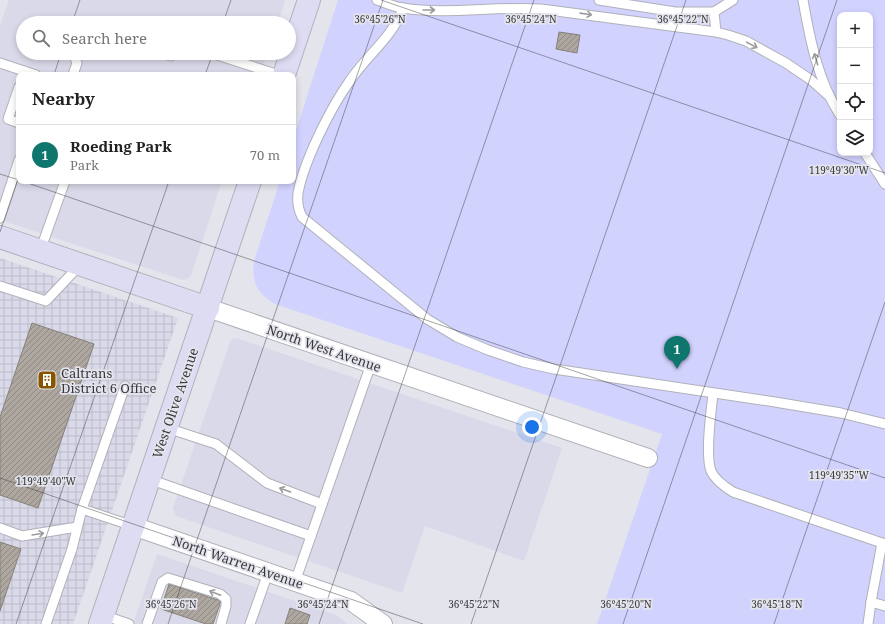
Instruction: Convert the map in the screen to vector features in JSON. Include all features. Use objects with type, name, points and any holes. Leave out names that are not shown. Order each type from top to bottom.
[{"type":"main road","points":[[296,39],[309,0]]},
{"type":"main road","points":[[285,72],[289,60]]},
{"type":"main road","name":"West Olive Avenue","points":[[101,619],[249,184]]},
{"type":"main road","name":"North West Avenue","points":[[0,237],[208,308]]},
{"type":"street","name":"North West Avenue","points":[[208,308],[648,458]]},
{"type":"street","name":"North Warren Avenue","points":[[133,526],[351,601],[383,624]]},
{"type":"lane","points":[[377,0],[403,8],[427,10],[513,7],[541,9],[716,32],[746,41],[767,52],[810,80],[829,96]]},
{"type":"lane","points":[[599,0],[675,12],[714,12],[733,0]]},
{"type":"lane","points":[[803,0],[808,30],[829,96],[837,110]]},
{"type":"lane","points":[[403,8],[399,20],[391,32],[368,57],[349,82],[316,142],[303,175],[298,194],[298,209],[302,217],[427,319],[457,337],[523,362],[554,369],[805,407],[885,424]]},
{"type":"lane","points":[[714,12],[716,32]]},
{"type":"lane","points":[[74,72],[78,63],[76,60]]},
{"type":"lane","points":[[233,60],[270,72]]},
{"type":"lane","points":[[0,63],[22,72]]},
{"type":"lane","points":[[16,93],[4,118],[16,122]]},
{"type":"lane","points":[[867,156],[885,184]]},
{"type":"lane","points":[[0,218],[16,169]]},
{"type":"lane","points":[[40,251],[64,184]]},
{"type":"lane","points":[[0,286],[46,301],[80,264]]},
{"type":"lane","points":[[295,582],[371,364]]},
{"type":"lane","points":[[46,624],[72,549],[82,510],[125,386]]},
{"type":"lane","points":[[713,394],[708,460],[712,472],[721,484],[733,492],[884,544],[870,602],[868,624]]},
{"type":"lane","points":[[167,428],[216,444],[267,483],[322,504]]},
{"type":"lane","points":[[149,479],[311,536]]},
{"type":"lane","points":[[82,510],[133,526]]},
{"type":"lane","points":[[0,528],[22,536],[77,527]]},
{"type":"lane","points":[[250,624],[268,573]]},
{"type":"lane","points":[[147,624],[162,582],[168,578],[220,594],[226,599],[226,606],[221,624]]},
{"type":"lane","points":[[870,602],[885,606]]},
{"type":"lane","points":[[101,619],[129,624]]},
{"type":"shaded area","points":[[9,0],[285,0],[280,16],[16,16],[16,60],[265,60],[261,72],[16,72],[16,184],[221,184],[191,275],[188,279],[183,280],[0,220],[0,25]]},
{"type":"shaded area","points":[[338,0],[885,0],[885,624],[597,624],[662,434],[275,304],[260,291],[253,275],[253,268],[279,184],[296,184],[296,131]]},
{"type":"shaded area","points":[[0,258],[178,318],[73,624],[0,624]]},
{"type":"shaded area","points":[[233,338],[562,448],[524,561],[425,526],[402,593],[176,516],[173,508],[230,342]]},
{"type":"shaded area","points":[[157,554],[336,615],[348,624],[133,624]]},
{"type":"building","points":[[559,32],[580,35],[577,53],[556,49]]},
{"type":"building","name":"Caltrans District 6 Office","points":[[32,323],[94,344],[38,508],[0,495],[0,417]]},
{"type":"building","points":[[0,542],[21,549],[0,611]]},
{"type":"building","points":[[169,584],[221,601],[213,624],[206,624],[161,609]]},
{"type":"building","points":[[290,608],[310,615],[307,624],[285,624]]},
{"type":"place","name":"Roeding Park","points":[[677,369]]},
{"type":"place","name":"Caltrans District 6 Office","points":[[47,380]]}]
